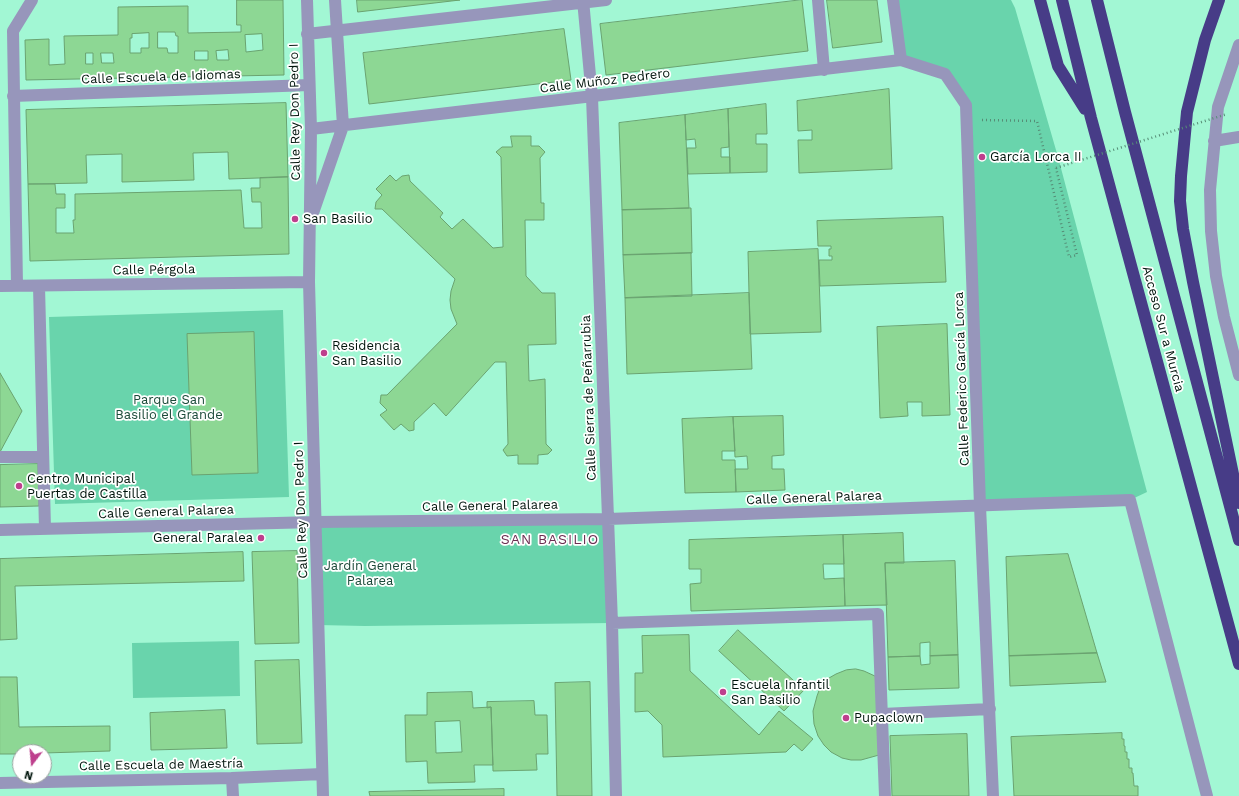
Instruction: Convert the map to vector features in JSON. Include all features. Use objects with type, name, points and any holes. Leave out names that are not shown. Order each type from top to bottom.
[{"type":"highway","points":[[1040,0],[1058,66],[1091,118]]},
{"type":"highway","name":"Acceso Sur a Murcia","points":[[1062,0],[1091,118],[1239,664]]},
{"type":"highway","name":"Acceso Sur a Murcia","points":[[1097,0],[1131,135],[1239,540]]},
{"type":"highway","points":[[1219,0],[1204,40],[1187,112],[1180,176],[1180,201],[1183,229],[1190,267],[1239,503]]},
{"type":"street","points":[[16,286],[13,31],[32,0]]},
{"type":"street","name":"Calle Rey Don Pedro I","points":[[307,0],[309,85],[312,129],[309,282],[323,796]]},
{"type":"street","name":"Calle Rey Don Pedro I","points":[[310,224],[343,126],[335,0]]},
{"type":"street","points":[[308,34],[583,1],[606,0]]},
{"type":"street","points":[[818,0],[824,70]]},
{"type":"street","points":[[894,0],[901,60]]},
{"type":"street","name":"Calle Sierra de Peñarrubia","points":[[583,1],[592,97],[612,623],[616,796]]},
{"type":"street","points":[[1239,46],[1218,107],[1210,190],[1211,231],[1219,289],[1239,375]]},
{"type":"street","name":"Calle Muñoz Pedrero","points":[[312,129],[901,60]]},
{"type":"street","name":"Calle Federico García Lorca","points":[[901,60],[945,74],[966,105],[980,506],[993,796]]},
{"type":"street","name":"Calle Escuela de Idiomas","points":[[13,96],[309,85]]},
{"type":"street","points":[[1214,141],[1239,136]]},
{"type":"street","name":"Calle Pérgola","points":[[0,286],[309,282]]},
{"type":"street","points":[[39,286],[44,529]]},
{"type":"street","points":[[0,457],[42,456]]},
{"type":"street","name":"Calle General Palarea","points":[[0,530],[316,522],[608,519],[1130,500],[1207,796]]},
{"type":"street","points":[[612,623],[878,614],[885,796]]},
{"type":"street","points":[[882,714],[990,709]]},
{"type":"street","name":"Calle Escuela de Maestría","points":[[0,783],[232,778],[322,774]]},
{"type":"street","points":[[232,778],[233,796]]},
{"type":"path","points":[[967,120],[1037,121],[1069,257],[1077,255],[1056,168],[1227,114]]},
{"type":"green space","points":[[893,0],[1011,0],[1015,8],[1058,157],[1147,492],[1130,500],[980,506],[966,105],[945,74],[901,60]]},
{"type":"green space","name":"Parque San Basilio el Grande","points":[[283,310],[289,497],[55,504],[49,317]]},
{"type":"green space","name":"Jardín General Palarea","points":[[608,519],[612,623],[365,626],[318,625],[316,522]]},
{"type":"green space","points":[[239,641],[240,696],[133,698],[132,643]]},
{"type":"building","points":[[237,0],[283,0],[284,75],[26,80],[25,40],[49,39],[49,65],[65,64],[64,36],[118,35],[118,7],[188,6],[188,33],[241,32],[241,25],[237,25]],"holes":[[[158,32],[175,32],[176,36],[178,36],[178,53],[168,53],[167,48],[158,48]],[[149,33],[149,48],[141,48],[141,53],[130,53],[130,38],[132,38],[132,34]],[[262,34],[263,50],[246,52],[245,35]],[[228,50],[229,60],[217,60],[216,51]],[[195,51],[208,51],[208,60],[195,60]],[[86,53],[93,53],[93,64],[86,64]],[[101,53],[113,53],[114,63],[102,63]]]},
{"type":"building","points":[[357,0],[460,0],[358,12]]},
{"type":"building","points":[[802,0],[808,51],[606,75],[600,24]]},
{"type":"building","points":[[827,0],[877,0],[882,42],[833,48]]},
{"type":"building","points":[[564,29],[571,80],[369,104],[363,53]]},
{"type":"building","points":[[889,89],[892,169],[799,173],[798,140],[812,140],[812,130],[798,131],[797,101]]},
{"type":"building","points":[[286,103],[288,177],[229,179],[228,152],[193,153],[194,180],[122,182],[122,154],[86,155],[87,183],[28,184],[26,110]]},
{"type":"building","points":[[766,104],[767,134],[756,134],[756,144],[767,144],[767,172],[730,173],[728,109]]},
{"type":"building","points":[[728,109],[729,147],[721,148],[721,157],[730,157],[730,173],[688,174],[687,148],[696,148],[695,139],[686,140],[685,115]]},
{"type":"building","points":[[685,115],[689,208],[622,210],[619,123]]},
{"type":"building","points":[[511,136],[531,136],[531,146],[539,146],[545,152],[540,158],[541,203],[544,203],[544,220],[525,220],[526,276],[542,293],[555,293],[556,344],[528,345],[529,381],[545,379],[546,444],[552,450],[548,454],[538,455],[538,464],[518,464],[518,455],[507,456],[503,450],[508,444],[506,362],[495,362],[446,416],[434,403],[414,422],[414,430],[409,431],[401,424],[394,430],[380,415],[387,410],[380,403],[381,395],[387,395],[457,324],[451,309],[450,300],[455,279],[382,209],[375,209],[376,202],[382,195],[376,189],[390,175],[396,181],[402,176],[409,175],[410,181],[443,213],[440,217],[452,229],[463,219],[493,248],[503,247],[501,157],[496,152],[502,147],[512,147]]},
{"type":"building","points":[[288,177],[289,254],[30,261],[28,184],[55,184],[56,194],[65,194],[65,208],[56,208],[56,233],[74,233],[73,220],[75,220],[75,194],[241,190],[244,228],[262,228],[261,202],[252,202],[251,188],[260,188],[260,178]]},
{"type":"building","points":[[691,208],[692,253],[623,255],[622,210]]},
{"type":"building","points":[[943,217],[946,282],[820,286],[819,260],[832,260],[832,256],[829,256],[829,249],[831,249],[831,246],[818,246],[817,221]]},
{"type":"building","points":[[818,249],[821,332],[750,334],[748,252]]},
{"type":"building","points":[[691,253],[692,296],[625,298],[623,255]]},
{"type":"building","points":[[749,293],[752,369],[627,374],[625,298]]},
{"type":"building","points":[[947,324],[950,415],[922,416],[922,402],[907,402],[908,416],[880,418],[877,327]]},
{"type":"building","points":[[254,332],[258,473],[192,475],[187,334]]},
{"type":"building","points":[[0,373],[22,411],[0,452]]},
{"type":"building","points":[[783,416],[784,455],[772,456],[772,469],[784,469],[785,490],[736,492],[735,469],[748,469],[747,456],[735,457],[733,417]]},
{"type":"building","points":[[733,417],[735,451],[722,451],[722,460],[735,460],[736,492],[685,493],[682,419]]},
{"type":"building","name":"Centro Municipal Puertas de Castilla","points":[[38,464],[39,506],[0,507],[0,465]]},
{"type":"building","points":[[903,533],[904,563],[885,563],[887,605],[845,606],[843,535]]},
{"type":"building","points":[[843,535],[844,564],[823,564],[824,579],[844,578],[845,606],[691,611],[690,584],[701,583],[701,569],[689,569],[689,540]]},
{"type":"building","points":[[297,551],[299,643],[255,644],[252,552]]},
{"type":"building","points":[[243,552],[244,581],[15,586],[17,639],[0,640],[0,559]]},
{"type":"building","points":[[1068,554],[1097,653],[1009,656],[1006,557]]},
{"type":"building","points":[[955,561],[958,655],[930,656],[930,642],[920,643],[920,656],[888,657],[885,563]]},
{"type":"building","points":[[738,630],[804,690],[784,711],[719,651]]},
{"type":"building","points":[[689,635],[690,671],[759,735],[779,711],[813,739],[802,751],[794,744],[786,752],[663,757],[662,725],[648,711],[635,712],[635,673],[643,673],[642,636]]},
{"type":"building","points":[[1097,653],[1106,682],[1010,686],[1009,656]]},
{"type":"building","points":[[958,655],[959,688],[889,690],[888,657],[920,656],[921,665],[930,664],[930,656]]},
{"type":"building","points":[[299,660],[302,743],[257,744],[255,661]]},
{"type":"building","name":"Pupaclown","points":[[856,669],[877,677],[879,755],[861,760],[851,760],[842,758],[831,752],[824,745],[818,736],[814,724],[813,711],[821,685],[836,674],[846,670]]},
{"type":"building","points":[[0,677],[17,677],[19,727],[110,726],[110,751],[52,753],[52,744],[12,744],[12,754],[0,754]]},
{"type":"building","points":[[590,682],[592,796],[557,796],[555,683]]},
{"type":"building","points":[[472,692],[473,708],[491,707],[493,765],[474,765],[475,782],[428,783],[427,761],[406,762],[405,715],[427,715],[427,693]],"holes":[[[460,721],[462,752],[436,753],[435,722]]]},
{"type":"building","points":[[534,701],[535,715],[547,715],[548,754],[536,754],[537,770],[493,771],[491,707],[487,708],[487,702]]},
{"type":"building","points":[[225,710],[227,748],[151,750],[150,713]]},
{"type":"building","points":[[1122,733],[1125,752],[1127,752],[1127,759],[1129,759],[1129,768],[1132,768],[1134,786],[1138,786],[1138,796],[1014,796],[1011,737]]},
{"type":"building","points":[[967,734],[969,796],[892,796],[890,736]]},
{"type":"building","points":[[504,789],[504,796],[370,796],[369,792]]},
{"type":"place","name":"García Lorca II","points":[[982,157]]},
{"type":"place","name":"San Basilio","points":[[295,219]]},
{"type":"place","name":"Residencia San Basilio","points":[[324,353]]},
{"type":"place","name":"Centro Municipal Puertas de Castilla","points":[[19,486]]},
{"type":"place","name":"General Paralea","points":[[261,538]]},
{"type":"place","name":"Escuela Infantil San Basilio","points":[[723,692]]},
{"type":"place","name":"Pupaclown","points":[[846,718]]},
{"type":"district","name":"SAN BASILIO","points":[[550,540]]}]
